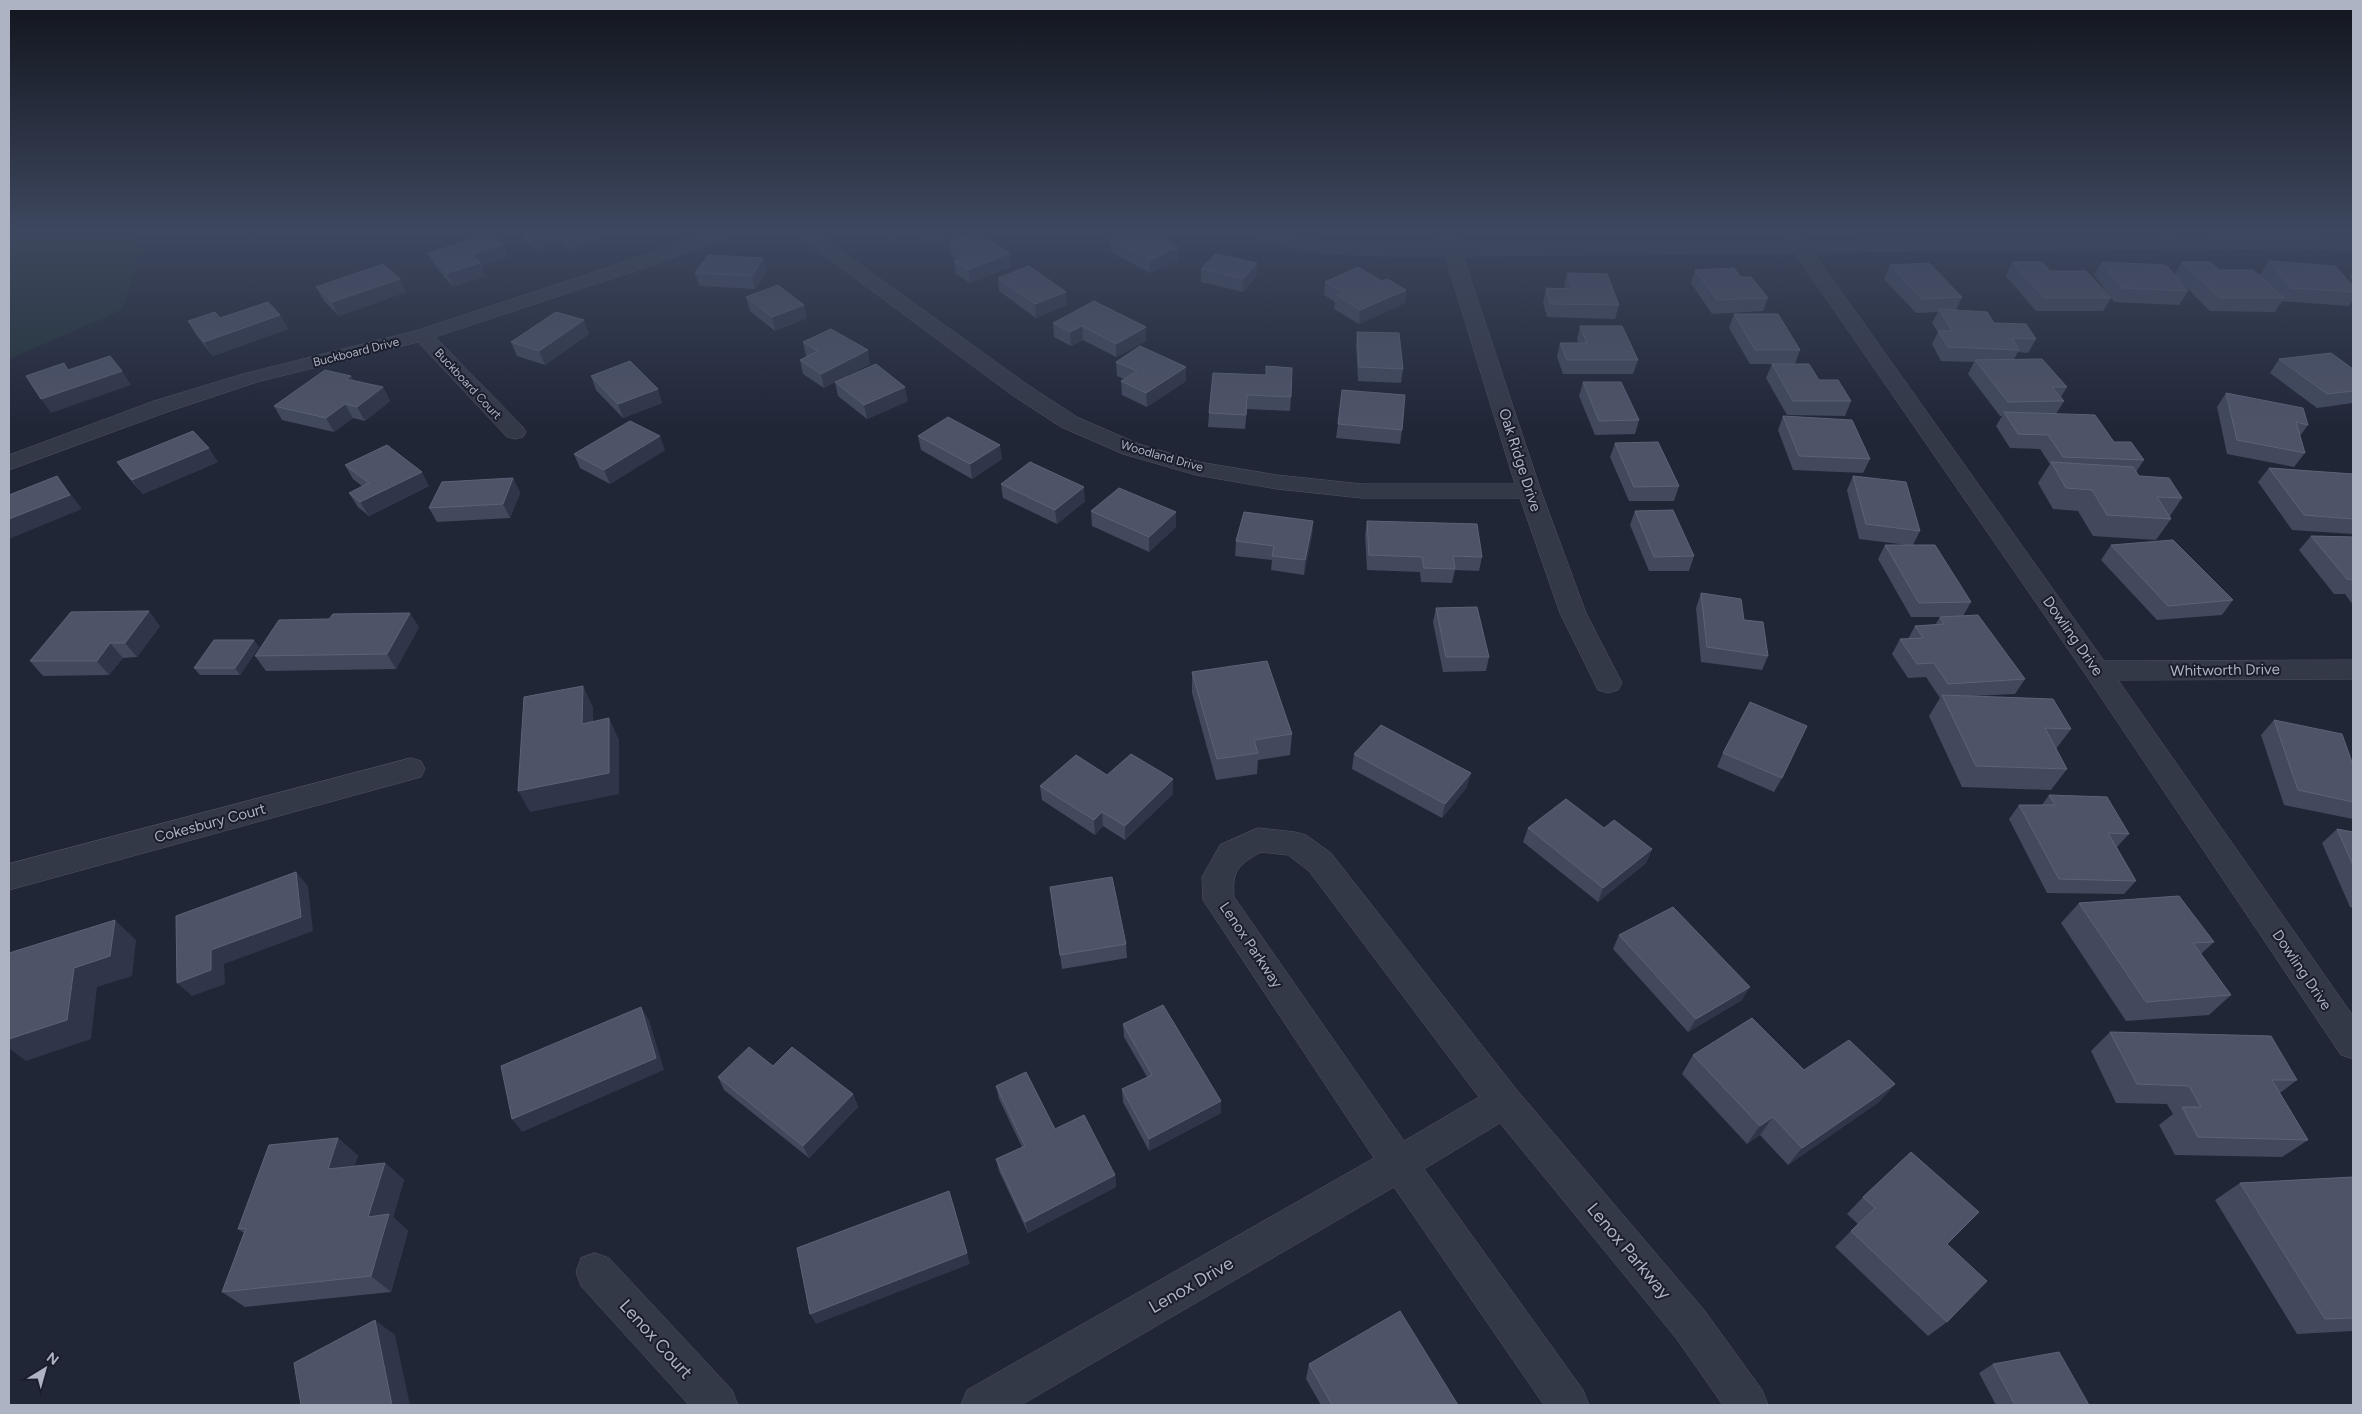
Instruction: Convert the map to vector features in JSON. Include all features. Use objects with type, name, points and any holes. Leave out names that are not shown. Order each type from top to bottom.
[{"type":"street","name":"Buckboard Drive","points":[[9,463],[162,406],[250,378],[422,335],[540,296]]},
{"type":"street","name":"Woodland Drive","points":[[891,296],[1020,390],[1069,422],[1131,449],[1196,468],[1277,482],[1381,491],[1529,491]]},
{"type":"street","name":"Oak Ridge Drive","points":[[1467,296],[1529,491],[1573,613],[1608,684]]},
{"type":"street","name":"Dowling Drive","points":[[1835,296],[2098,671],[2353,1044]]},
{"type":"street","name":"Buckboard Court","points":[[422,335],[515,432]]},
{"type":"street","name":"Whitworth Drive","points":[[2098,671],[2353,669]]},
{"type":"street","name":"Cokesbury Court","points":[[9,876],[411,769]]},
{"type":"street","name":"Lenox Parkway","points":[[1568,1405],[1399,1164],[1219,900],[1217,877],[1231,854],[1258,840],[1295,844],[1320,862],[1504,1101],[1690,1324],[1747,1405]]},
{"type":"street","points":[[1399,1164],[1504,1101]]},
{"type":"street","name":"Lenox Drive","points":[[982,1405],[1399,1164]]},
{"type":"street","name":"Lenox Court","points":[[595,1272],[717,1405]]},
{"type":"shaded area","points":[[9,296],[127,296],[122,310],[9,359]]},
{"type":"building","points":[[326,296],[350,296],[332,302]]},
{"type":"building","points":[[792,296],[804,305],[772,317],[746,297]]},
{"type":"building","points":[[1024,296],[1056,296],[1035,304]]},
{"type":"building","points":[[1338,296],[1392,296],[1360,310]]},
{"type":"building","points":[[1548,296],[1616,296],[1619,305],[1550,304]]},
{"type":"building","points":[[1714,296],[1766,296],[1768,298],[1717,300]]},
{"type":"building","points":[[1919,296],[1962,297],[1922,299]]},
{"type":"building","points":[[2042,296],[2109,296],[2111,298],[2044,298]]},
{"type":"building","points":[[2217,296],[2282,296],[2284,298],[2219,298]]},
{"type":"building","points":[[1094,301],[1146,327],[1116,344],[1082,326],[1070,332],[1053,323]]},
{"type":"building","points":[[268,302],[280,315],[204,342],[188,321],[215,312],[220,318]]},
{"type":"building","points":[[1939,309],[1987,312],[1994,323],[2026,324],[2036,339],[2012,338],[2019,350],[1948,347],[1938,331],[1952,331]]},
{"type":"building","points":[[556,312],[584,320],[539,351],[511,342]]},
{"type":"building","points":[[1734,314],[1778,314],[1800,350],[1755,350]]},
{"type":"building","points":[[1580,326],[1622,326],[1638,360],[1567,360],[1560,343],[1587,343]]},
{"type":"building","points":[[831,329],[868,350],[821,374],[800,360],[818,351],[803,342]]},
{"type":"building","points":[[1357,332],[1399,333],[1403,369],[1359,367]]},
{"type":"building","points":[[1140,346],[1186,367],[1146,393],[1121,381],[1137,371],[1116,362]]},
{"type":"building","points":[[2331,353],[2353,369],[2353,391],[2327,394],[2279,359]]},
{"type":"building","points":[[110,356],[122,371],[41,399],[26,376],[64,363],[68,370]]},
{"type":"building","points":[[2042,359],[2067,387],[2052,387],[2064,401],[2008,402],[1975,360]]},
{"type":"building","points":[[630,361],[658,389],[618,404],[591,376]]},
{"type":"building","points":[[876,364],[905,387],[864,405],[835,382]]},
{"type":"building","points":[[1772,364],[1809,364],[1819,380],[1838,380],[1851,401],[1793,401]]},
{"type":"building","points":[[1266,366],[1292,368],[1291,397],[1247,395],[1246,415],[1209,413],[1213,373],[1266,375]]},
{"type":"building","points":[[325,370],[351,376],[346,379],[383,387],[357,407],[345,404],[326,418],[274,406]]},
{"type":"building","points":[[1583,382],[1621,382],[1639,420],[1599,421]]},
{"type":"building","points":[[1342,390],[1405,395],[1402,430],[1338,424]]},
{"type":"building","points":[[2226,393],[2303,408],[2308,425],[2296,422],[2305,453],[2237,440]]},
{"type":"building","points":[[2004,412],[2095,415],[2114,442],[2131,442],[2144,460],[2063,457],[2048,435],[2018,434]]},
{"type":"building","points":[[1783,416],[1852,420],[1870,459],[1799,456]]},
{"type":"building","points":[[948,417],[1000,445],[970,464],[918,436]]},
{"type":"building","points":[[630,421],[660,436],[604,470],[574,454]]},
{"type":"building","points":[[193,431],[209,448],[132,480],[117,462]]},
{"type":"building","points":[[1658,442],[1679,486],[1634,487],[1615,443]]},
{"type":"building","points":[[387,445],[422,472],[360,502],[349,493],[369,483],[345,465]]},
{"type":"building","points":[[1030,462],[1084,487],[1055,510],[1001,484]]},
{"type":"building","points":[[2051,462],[2133,467],[2139,476],[2169,478],[2182,498],[2157,497],[2171,519],[2107,515],[2092,490],[2066,488]]},
{"type":"building","points":[[2269,468],[2353,474],[2353,519],[2304,515]]},
{"type":"building","points":[[57,476],[70,495],[9,519],[9,495]]},
{"type":"building","points":[[1853,476],[1906,482],[1920,531],[1866,524]]},
{"type":"building","points":[[513,478],[503,504],[429,508],[442,482]]},
{"type":"building","points":[[1119,488],[1176,512],[1149,537],[1091,511]]},
{"type":"building","points":[[1673,510],[1694,556],[1654,557],[1635,511]]},
{"type":"building","points":[[1244,512],[1313,521],[1305,560],[1272,556],[1274,546],[1236,541]]},
{"type":"building","points":[[1367,521],[1477,524],[1482,557],[1453,556],[1455,569],[1424,568],[1422,557],[1369,555]]},
{"type":"building","points":[[2311,536],[2353,537],[2353,580],[2347,579]]},
{"type":"building","points":[[2173,540],[2233,600],[2168,606],[2111,545]]},
{"type":"building","points":[[1885,545],[1935,545],[1971,602],[1919,603]]},
{"type":"building","points":[[1701,593],[1741,599],[1744,620],[1763,622],[1768,656],[1707,647]]},
{"type":"building","points":[[1477,607],[1489,657],[1446,657],[1436,608]]},
{"type":"building","points":[[149,611],[125,643],[110,643],[97,661],[30,661],[71,612]]},
{"type":"building","points":[[410,613],[387,654],[255,656],[279,620],[329,619],[333,614]]},
{"type":"building","points":[[1978,615],[2025,679],[1948,684],[1934,663],[1917,664],[1900,639],[1923,638],[1915,626],[1944,624],[1940,617]]},
{"type":"building","points":[[214,640],[254,640],[235,668],[194,668]]},
{"type":"building","points":[[1267,661],[1292,734],[1254,740],[1258,753],[1217,759],[1192,672]]},
{"type":"building","points":[[583,686],[582,724],[609,718],[609,773],[518,791],[524,697]]},
{"type":"building","points":[[1942,695],[2053,699],[2071,729],[2045,728],[2067,769],[1976,766]]},
{"type":"building","points":[[1750,702],[1807,726],[1782,778],[1723,753]]},
{"type":"building","points":[[2274,720],[2342,734],[2353,765],[2353,802],[2298,790]]},
{"type":"building","points":[[1381,725],[1471,773],[1445,804],[1354,754]]},
{"type":"building","points":[[1131,754],[1173,779],[1125,826],[1102,812],[1094,820],[1040,786],[1076,755],[1107,775]]},
{"type":"building","points":[[2049,795],[2107,797],[2129,834],[2108,833],[2136,881],[2059,879],[2019,805],[2055,805]]},
{"type":"building","points":[[1566,799],[1604,828],[1614,820],[1652,849],[1603,888],[1528,828]]},
{"type":"building","points":[[2337,829],[2353,832],[2353,865]]},
{"type":"building","points":[[296,872],[301,917],[211,950],[211,970],[177,983],[176,916]]},
{"type":"building","points":[[1112,877],[1126,944],[1060,955],[1050,887]]},
{"type":"building","points":[[2179,896],[2214,942],[2193,943],[2231,995],[2146,1002],[2079,903]]},
{"type":"building","points":[[1673,907],[1750,987],[1696,1019],[1619,935]]},
{"type":"building","points":[[115,920],[110,956],[74,968],[67,1020],[9,1039],[9,953]]},
{"type":"building","points":[[1163,1005],[1221,1101],[1149,1139],[1122,1089],[1152,1075],[1123,1024]]},
{"type":"building","points":[[641,1007],[656,1058],[512,1119],[501,1066]]},
{"type":"building","points":[[1752,1018],[1804,1070],[1849,1040],[1895,1084],[1802,1148],[1773,1117],[1760,1126],[1693,1055]]},
{"type":"building","points":[[2110,1032],[2271,1036],[2297,1080],[2272,1080],[2308,1140],[2198,1137],[2182,1107],[2201,1107],[2189,1086],[2137,1084]]},
{"type":"building","points":[[749,1047],[773,1066],[792,1047],[853,1094],[803,1146],[718,1077]]},
{"type":"building","points":[[1026,1072],[1055,1129],[1084,1115],[1115,1175],[1025,1222],[996,1159],[1025,1146],[996,1086]]},
{"type":"building","points":[[338,1138],[328,1169],[385,1163],[368,1217],[389,1214],[371,1276],[222,1292],[246,1228],[238,1229],[269,1145]]},
{"type":"building","points":[[1911,1152],[1979,1212],[1947,1244],[1987,1281],[1947,1322],[1851,1231],[1875,1208],[1863,1197]]},
{"type":"building","points":[[2353,1177],[2353,1318],[2325,1319],[2240,1183]]},
{"type":"building","points":[[949,1191],[967,1253],[810,1314],[797,1248]]},
{"type":"building","points":[[1400,1311],[1458,1405],[1332,1405],[1309,1364]]},
{"type":"building","points":[[375,1320],[392,1405],[301,1405],[294,1363]]},
{"type":"building","points":[[2059,1352],[2089,1405],[2015,1405],[1993,1364]]}]
